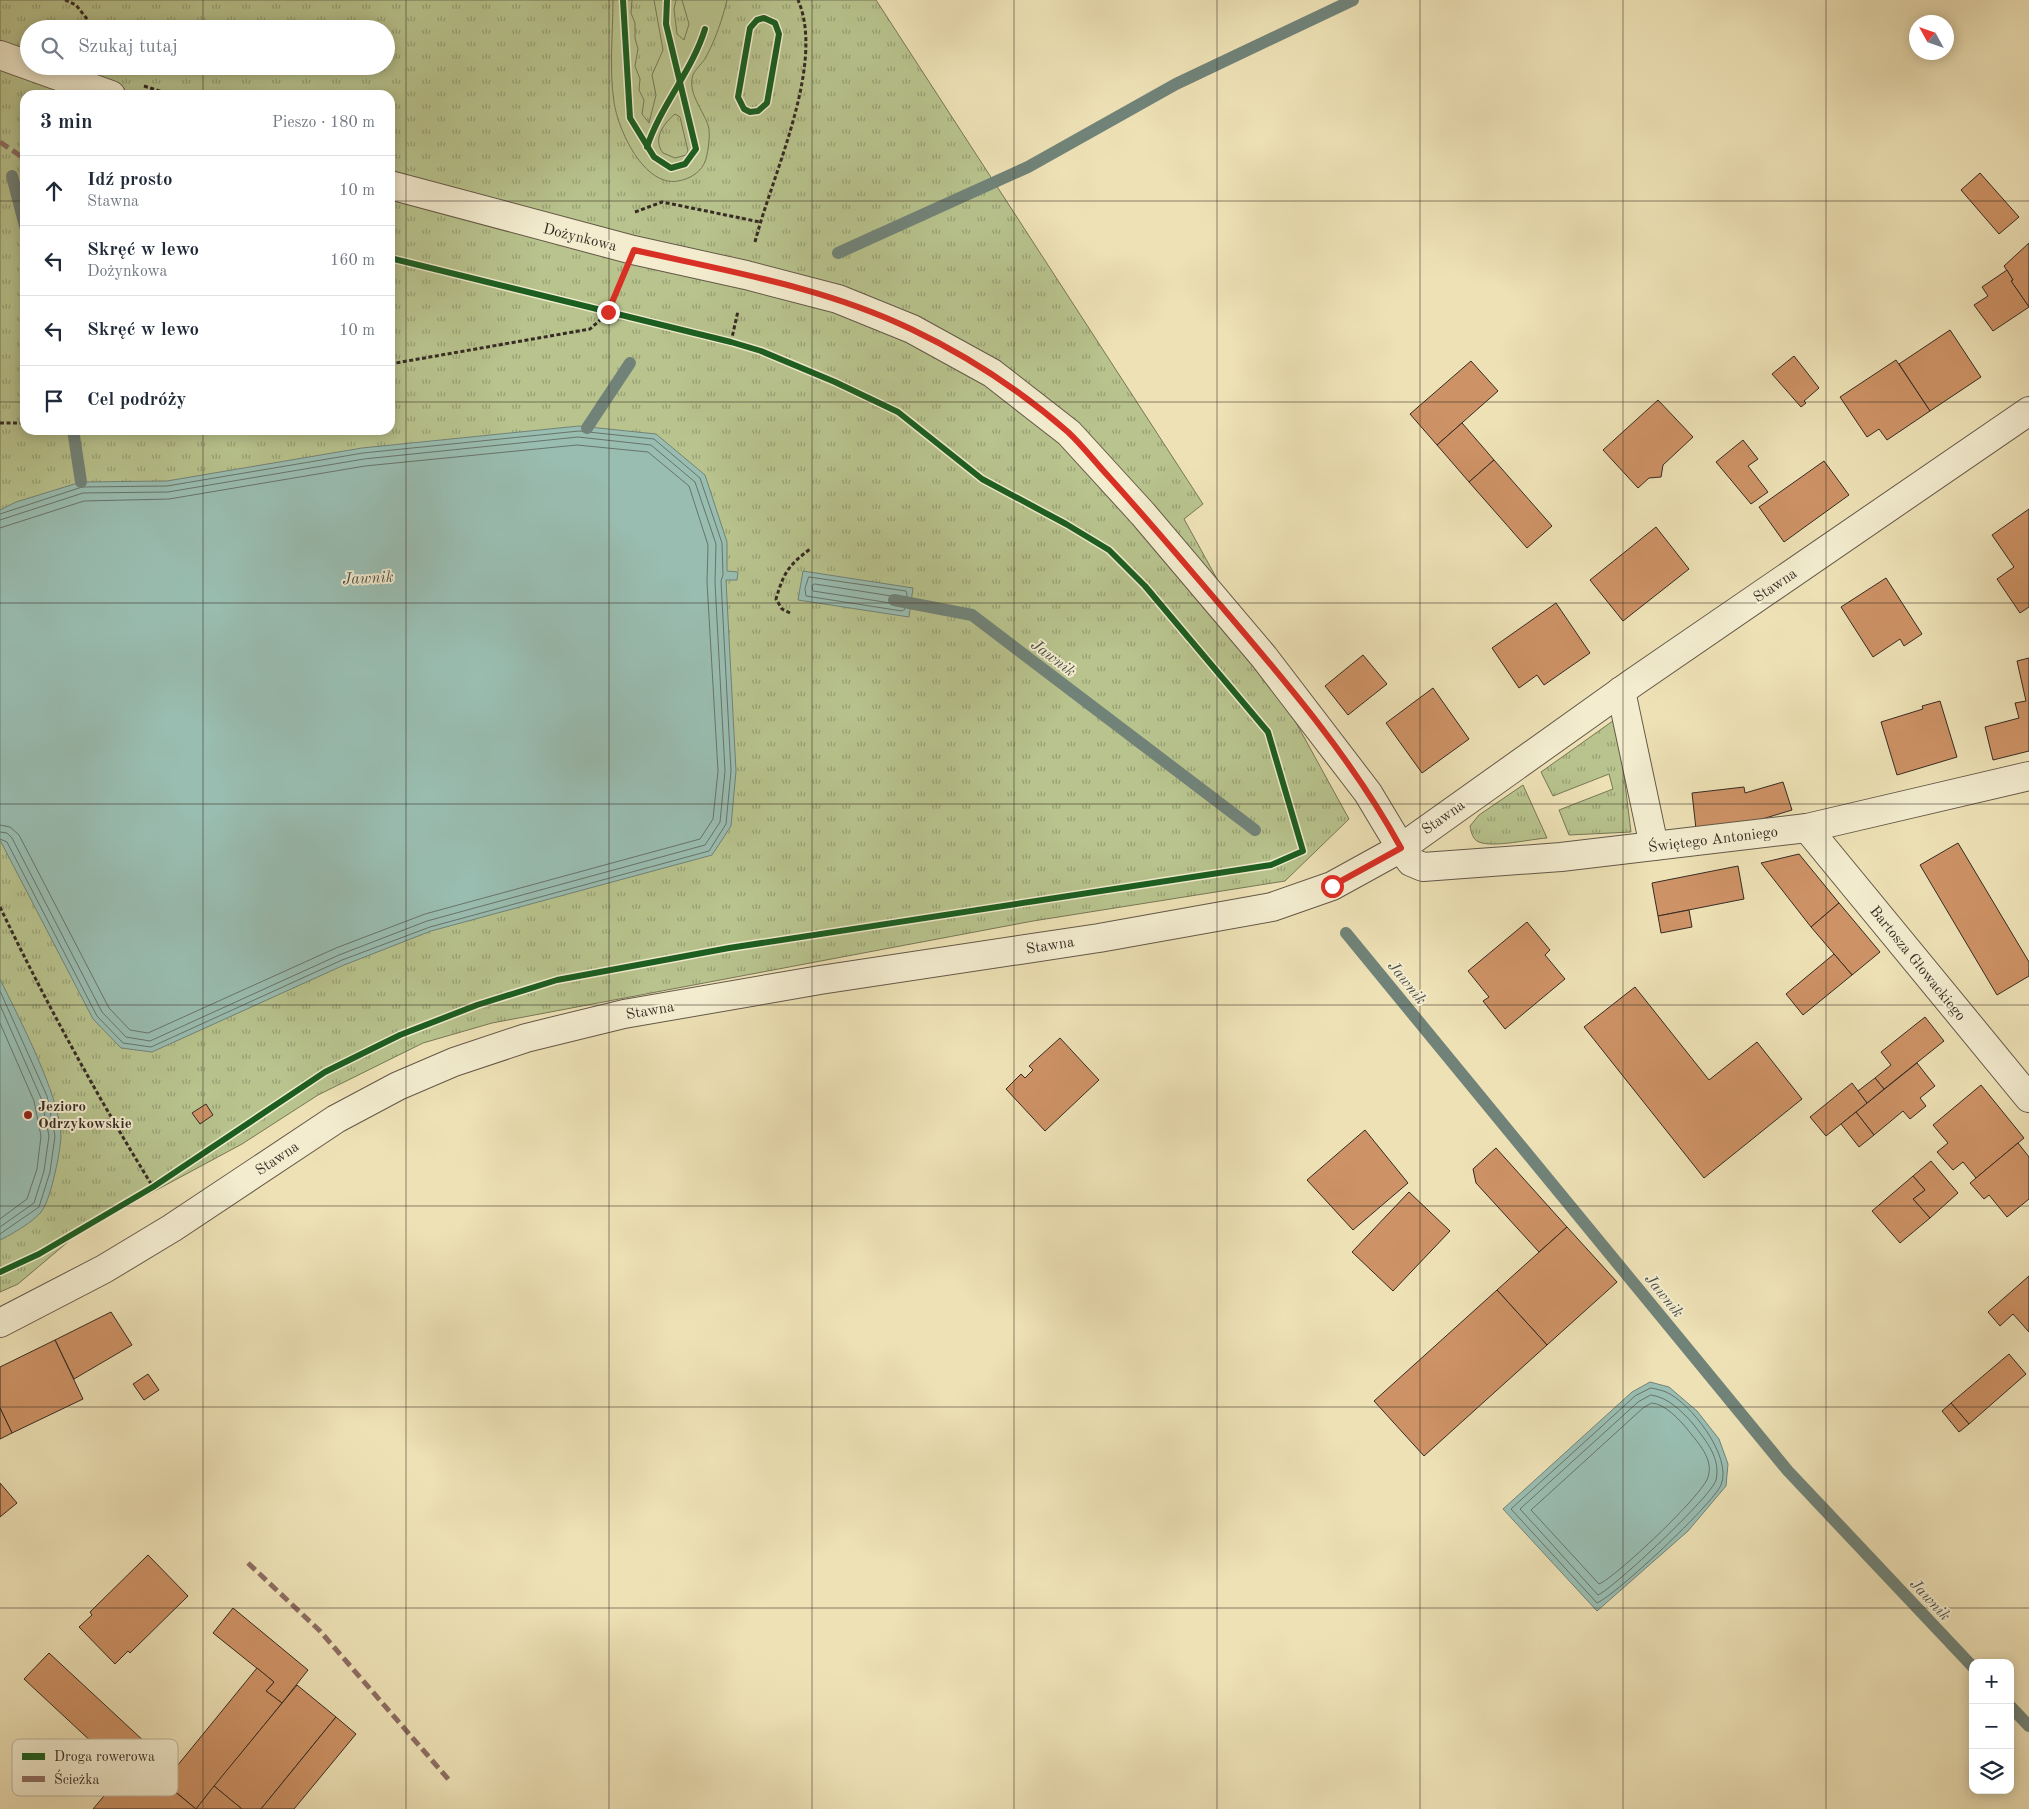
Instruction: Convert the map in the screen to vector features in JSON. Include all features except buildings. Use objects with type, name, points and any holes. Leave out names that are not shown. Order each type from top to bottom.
[{"type":"street","points":[[0,55],[20,62]]},
{"type":"street","points":[[56,75],[97,90]]},
{"type":"street","name":"Dożynkowa","points":[[395,186],[634,250],[746,275],[838,299],[912,329],[992,373],[1069,433],[1143,514],[1264,657],[1335,747],[1368,793],[1401,848]]},
{"type":"street","name":"Stawna","points":[[0,1323],[104,1269],[336,1119],[398,1086],[454,1062],[526,1038],[644,1010],[820,980],[1099,938],[1272,907],[1332,886],[1401,848],[1621,691],[2029,411]]},
{"type":"street","points":[[1621,691],[1654,846]]},
{"type":"street","name":"Świętego Antoniego","points":[[1401,848],[1411,862],[1423,867],[1561,856],[1654,846],[1807,828],[2029,776]]},
{"type":"street","name":"Bartosza Głowackiego","points":[[1807,828],[2029,1098]]},
{"type":"path","points":[[65,0],[76,5],[88,20]]},
{"type":"path","points":[[760,222],[806,71],[806,27],[798,0]]},
{"type":"path","points":[[395,363],[590,329],[608,312],[634,250]]},
{"type":"path","points":[[0,423],[20,423]]},
{"type":"path","points":[[790,614],[782,609],[776,599],[783,575],[790,565],[810,549]]},
{"type":"path","points":[[0,907],[33,977],[103,1106],[153,1187]]},
{"type":"green space","points":[[0,0],[876,0],[1203,504],[1184,519],[1349,819],[1285,881],[1033,921],[492,1023],[423,1043],[318,1095],[242,1144],[82,1230],[18,1284],[0,1292]]},
{"type":"green space","points":[[613,0],[632,0],[631,13],[635,23],[635,38],[638,49],[635,66],[640,79],[639,90],[644,100],[642,114],[649,123],[656,95],[652,75],[663,50],[654,0],[676,0],[674,9],[677,34],[684,40],[689,24],[682,0],[727,0],[713,43],[705,59],[693,75],[692,88],[708,125],[709,137],[708,151],[702,168],[687,179],[678,181],[666,180],[654,175],[635,154],[621,127],[614,102],[611,64]],"holes":[[[675,114],[680,117],[688,151],[686,155],[675,158],[663,153],[660,148],[659,137],[663,127]]]},
{"type":"green space","points":[[1617,718],[1631,832],[1569,835],[1559,810],[1613,789],[1609,774],[1553,796],[1541,772]]},
{"type":"green space","points":[[1523,785],[1547,838],[1493,844],[1485,844],[1475,840],[1470,826],[1479,815]]},
{"type":"water","points":[[579,426],[656,434],[705,475],[727,542],[727,571],[738,572],[737,580],[726,580],[736,771],[731,826],[712,855],[431,931],[344,965],[152,1052],[121,1048],[93,1019],[0,840],[0,510],[16,502],[81,482],[167,481],[362,448]]},
{"type":"water","points":[[803,571],[913,588],[909,617],[798,600]]},
{"type":"water","name":"Jezioro Odrzykowskie","points":[[0,979],[46,1078],[59,1118],[61,1135],[55,1173],[43,1209],[30,1222],[0,1240]]},
{"type":"water","points":[[1650,1382],[1669,1387],[1697,1411],[1719,1439],[1728,1464],[1726,1486],[1688,1531],[1597,1611],[1503,1509],[1632,1392]]},
{"type":"waterway","points":[[838,253],[1028,167],[1176,84],[1353,0]]},
{"type":"waterway","points":[[12,176],[20,207]]},
{"type":"waterway","points":[[587,428],[630,363]]},
{"type":"waterway","points":[[74,436],[81,482]]},
{"type":"waterway","name":"Jawnik","points":[[894,600],[972,615],[1255,830]]},
{"type":"waterway","name":"Jawnik","points":[[1346,933],[1788,1471],[1969,1663]]},
{"type":"waterway","name":"Jawnik","points":[[2014,1710],[2029,1726]]},
{"type":"marked path","points":[[0,142],[20,156]]},
{"type":"marked path","points":[[248,1563],[320,1631],[449,1780]]},
{"type":"cycle path","points":[[623,0],[630,118],[654,157],[671,168],[685,164],[696,149],[666,24],[667,0]]},
{"type":"cycle path","points":[[764,18],[775,23],[779,34],[767,103],[758,111],[750,112],[744,109],[738,97],[750,28],[757,20],[764,18]]},
{"type":"cycle path","points":[[647,147],[660,117],[692,59],[705,29]]},
{"type":"cycle path","points":[[0,1272],[39,1254],[153,1187],[325,1072],[400,1035],[477,1005],[557,980],[729,948],[1271,865],[1303,851],[1268,732],[1145,586],[1109,550],[1066,524],[982,479],[898,412],[835,382],[761,351],[395,259]]},
{"type":"place","name":"Jezioro Odrzykowskie","points":[[28,1115]]},
{"type":"route","points":[[608,312],[634,250],[746,275],[838,299],[912,329],[992,373],[1069,433],[1143,514],[1264,657],[1335,747],[1384,818],[1401,848],[1332,886]]}]
